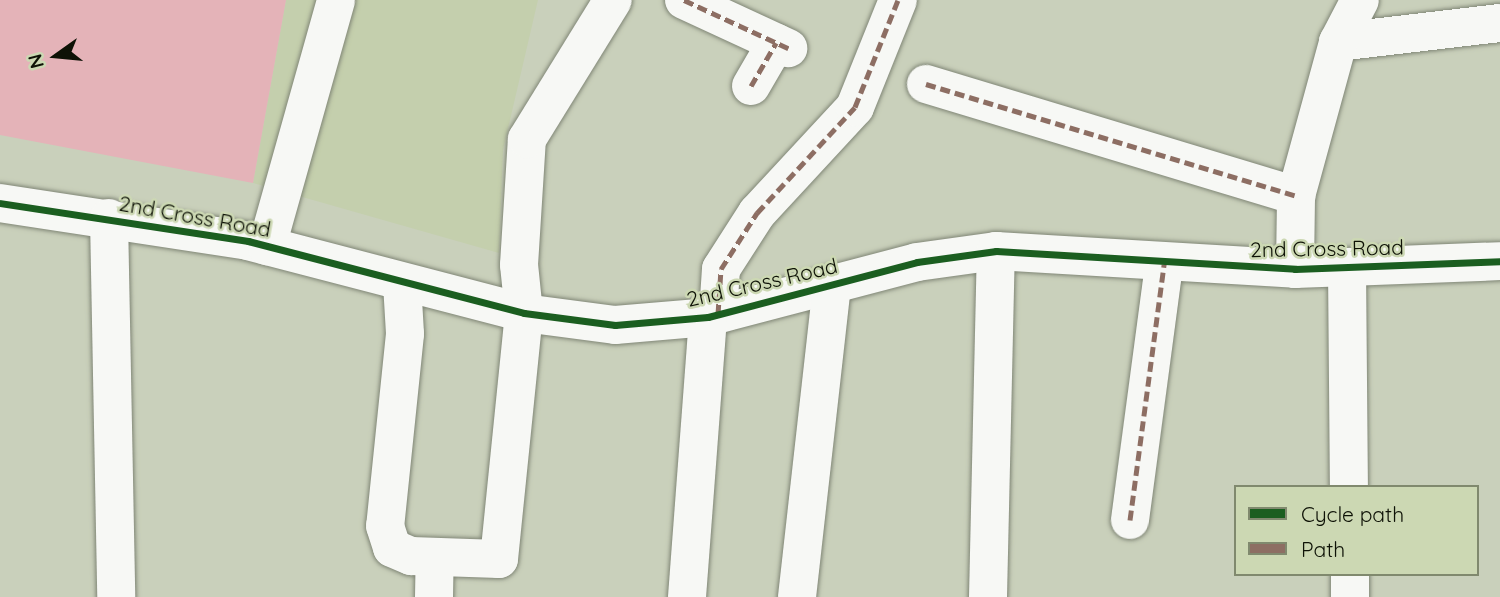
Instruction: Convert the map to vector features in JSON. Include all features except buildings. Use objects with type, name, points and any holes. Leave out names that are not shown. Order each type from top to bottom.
[{"type":"street","points":[[267,246],[336,0]]},
{"type":"street","points":[[402,283],[405,334],[385,526],[392,548],[411,556],[499,559],[524,313],[519,265],[527,139],[613,0]]},
{"type":"street","points":[[684,0],[782,45],[751,86]]},
{"type":"street","points":[[687,597],[713,316],[722,269],[757,213],[855,107],[898,0]]},
{"type":"street","points":[[1295,269],[1296,196],[1338,42],[1360,0]]},
{"type":"street","points":[[1338,42],[1500,23]]},
{"type":"street","points":[[926,84],[1296,196]]},
{"type":"street","name":"2nd Cross Road","points":[[0,203],[109,218],[267,246],[524,313],[615,325],[713,316],[917,262],[996,251],[1164,264],[1295,269],[1500,261]]},
{"type":"street","points":[[109,218],[116,597]]},
{"type":"street","points":[[988,597],[996,251]]},
{"type":"street","points":[[1130,520],[1164,264]]},
{"type":"street","points":[[1347,267],[1349,485]]},
{"type":"street","points":[[797,597],[832,284]]},
{"type":"street","points":[[434,597],[435,558]]},
{"type":"street","points":[[1350,576],[1350,597]]},
{"type":"shaded area","points":[[0,0],[286,0],[253,183],[0,135]]},
{"type":"shaded area","points":[[286,0],[538,0],[503,150],[499,253],[253,183]]},
{"type":"marked path","points":[[684,0],[788,48]]},
{"type":"marked path","points":[[718,314],[721,269],[757,213],[855,107],[898,0]]},
{"type":"marked path","points":[[751,86],[776,43]]},
{"type":"marked path","points":[[926,84],[1296,196]]},
{"type":"marked path","points":[[1130,520],[1164,264]]},
{"type":"cycle path","points":[[0,203],[248,241],[524,313],[615,325],[708,317],[917,262],[996,251],[1295,269],[1500,261]]}]
